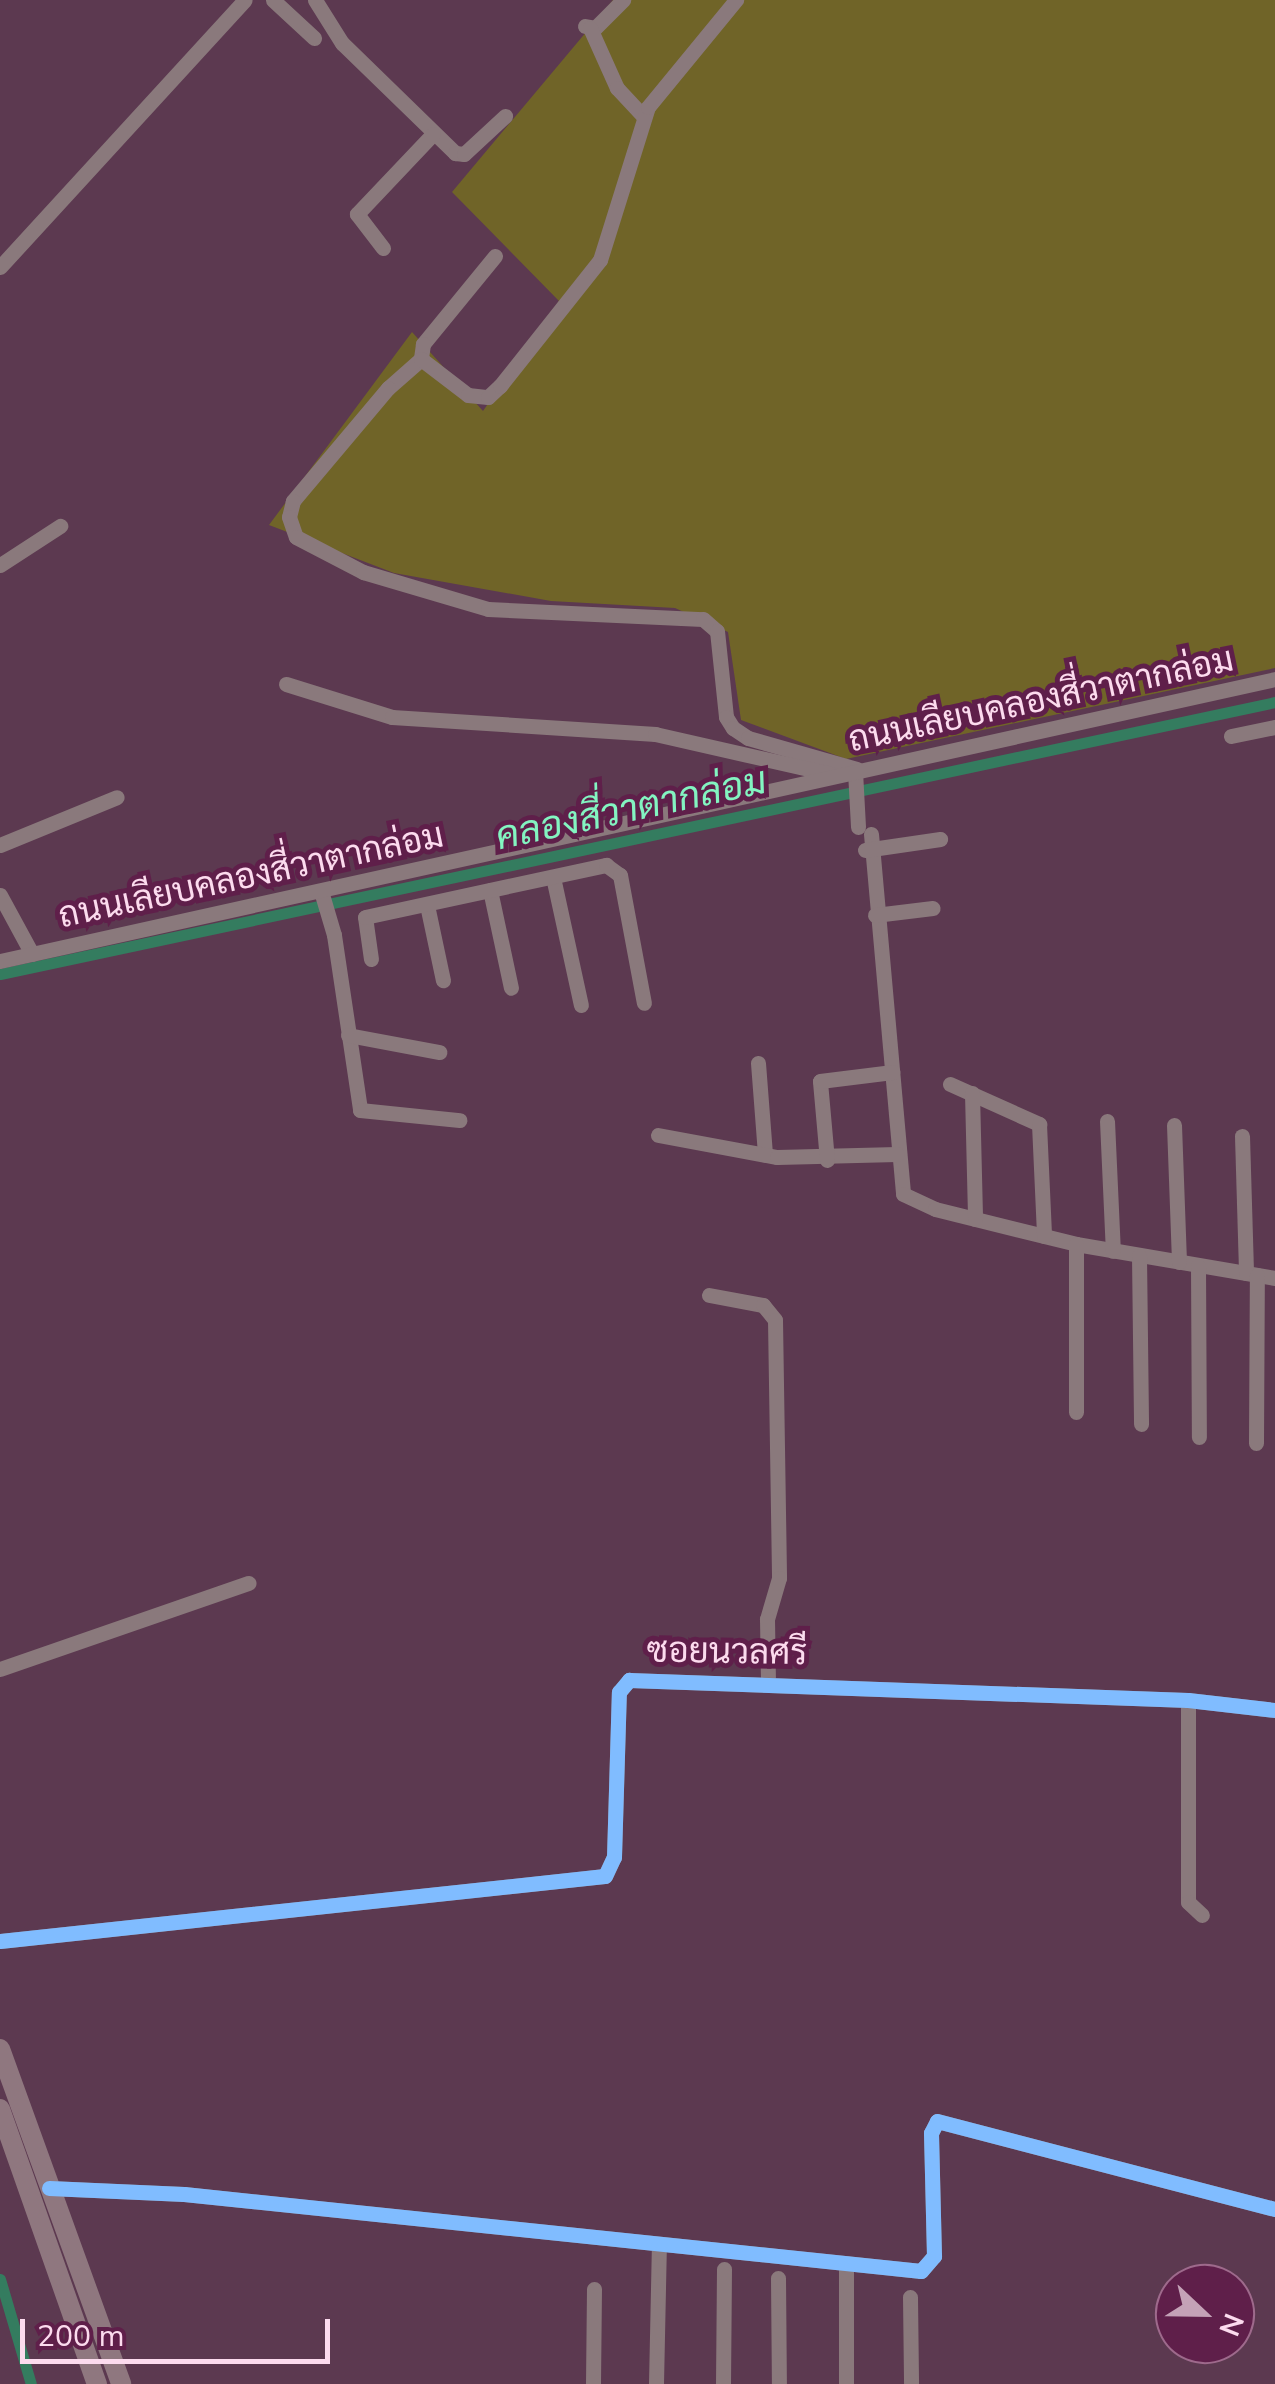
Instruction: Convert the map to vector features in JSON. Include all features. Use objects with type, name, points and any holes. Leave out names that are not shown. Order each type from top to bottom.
[{"type":"main road","points":[[0,2049],[121,2384]]},
{"type":"main road","points":[[0,2109],[97,2384]]},
{"type":"street","points":[[0,267],[245,0]]},
{"type":"street","points":[[273,0],[314,38]]},
{"type":"street","points":[[315,0],[342,42],[432,134],[464,154],[505,116]]},
{"type":"street","points":[[624,0],[587,27],[617,88],[644,116]]},
{"type":"street","points":[[421,359],[430,360],[468,395],[482,398],[500,386],[600,260],[644,116],[736,0]]},
{"type":"street","points":[[383,248],[358,214],[432,134]]},
{"type":"street","points":[[495,256],[423,344],[421,359],[388,388],[294,502],[289,516],[296,537],[364,572],[488,608],[703,618],[717,631],[726,717],[733,728],[748,738],[858,771],[904,1194],[975,1219],[1076,1244],[1275,1278]]},
{"type":"street","points":[[0,566],[60,526]]},
{"type":"street","name":"ถนนเลียบคลองสี่วาตากล่อม","points":[[0,962],[322,896],[518,865],[838,775],[1275,679]]},
{"type":"street","points":[[286,684],[392,717],[655,734],[838,775]]},
{"type":"street","points":[[1232,736],[1275,728]]},
{"type":"street","points":[[0,846],[118,796]]},
{"type":"street","points":[[866,837],[940,840]]},
{"type":"street","points":[[371,960],[365,918],[490,890],[518,865],[553,876],[606,865],[620,876],[644,1002]]},
{"type":"street","points":[[553,876],[581,1005]]},
{"type":"street","points":[[490,890],[511,988]]},
{"type":"street","points":[[0,895],[32,954]]},
{"type":"street","points":[[322,896],[326,920],[334,935],[360,1110],[459,1120]]},
{"type":"street","points":[[427,905],[443,980]]},
{"type":"street","points":[[875,915],[933,908]]},
{"type":"street","points":[[348,1035],[439,1052]]},
{"type":"street","points":[[758,1063],[765,1155]]},
{"type":"street","points":[[828,1160],[820,1082],[892,1072]]},
{"type":"street","points":[[950,1084],[1039,1124],[1044,1236]]},
{"type":"street","points":[[972,1094],[975,1219]]},
{"type":"street","points":[[1107,1122],[1113,1251]]},
{"type":"street","points":[[1174,1125],[1179,1262]]},
{"type":"street","points":[[658,1135],[765,1155],[828,1160],[897,1154]]},
{"type":"street","points":[[1242,1136],[1252,1274],[1256,1443]]},
{"type":"street","points":[[1076,1244],[1076,1412]]},
{"type":"street","points":[[1139,1256],[1142,1424]]},
{"type":"street","points":[[1198,1266],[1199,1437]]},
{"type":"street","points":[[709,1295],[763,1305],[775,1320],[779,1578],[767,1619],[768,1681]]},
{"type":"street","points":[[0,1669],[250,1583]]},
{"type":"street","name":"ซอยนวลศรี","points":[[0,1941],[605,1876],[614,1857],[622,1683],[768,1681],[1188,1700],[1275,1710]]},
{"type":"street","points":[[1188,1700],[1188,1902],[1202,1915]]},
{"type":"street","points":[[49,2188],[184,2194],[921,2271],[930,2265],[930,2133],[937,2122],[1275,2209]]},
{"type":"street","points":[[656,2384],[658,2244]]},
{"type":"street","points":[[846,2263],[846,2384]]},
{"type":"street","points":[[723,2384],[724,2270]]},
{"type":"street","points":[[778,2278],[779,2384]]},
{"type":"street","points":[[593,2384],[594,2289]]},
{"type":"street","points":[[910,2297],[911,2384]]},
{"type":"shaded area","points":[[613,0],[1275,0],[1275,668],[846,759],[741,720],[728,632],[675,608],[551,601],[394,573],[269,525],[412,332],[483,411],[559,301],[452,192]]},
{"type":"waterway","name":"คลองสี่วาตากล่อม","points":[[0,974],[1275,702]]},
{"type":"waterway","points":[[0,2279],[31,2384]]},
{"type":"cycle path","points":[[0,1941],[605,1876],[614,1857],[619,1692],[629,1680],[1188,1700],[1275,1710]]},
{"type":"cycle path","points":[[49,2188],[184,2194],[921,2271],[934,2256],[931,2133],[937,2121],[1275,2209]]}]
